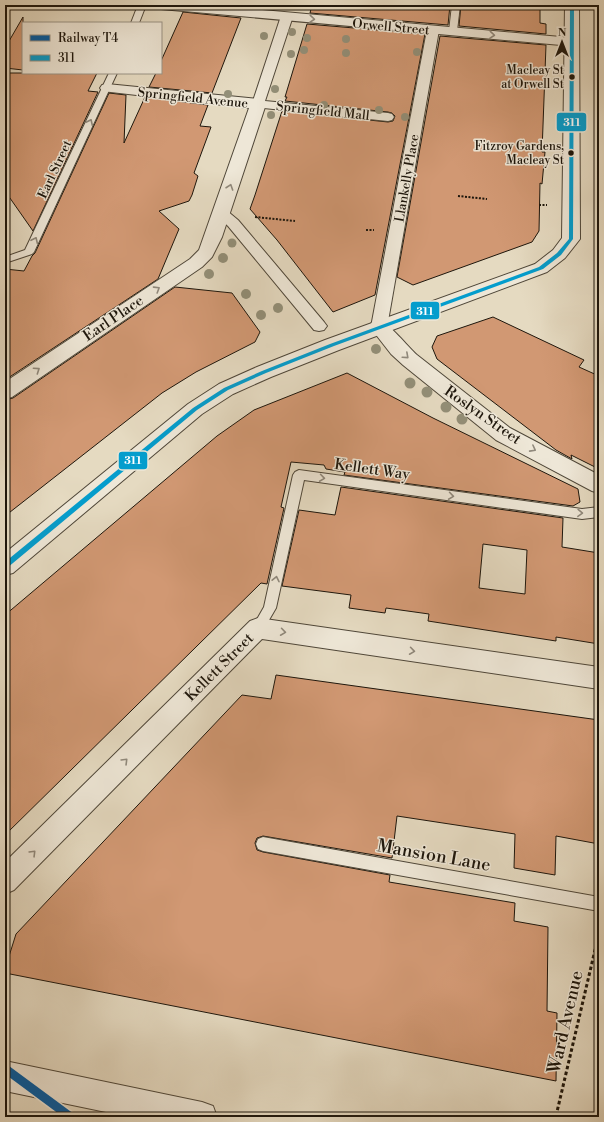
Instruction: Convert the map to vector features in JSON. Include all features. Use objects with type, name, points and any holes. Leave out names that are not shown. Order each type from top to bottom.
[{"type":"street","name":"Orwell Street","points":[[161,5],[572,42]]},
{"type":"street","points":[[5,566],[195,409],[226,388],[379,327],[541,268],[559,254],[571,239],[572,5]]},
{"type":"street","points":[[258,104],[287,16]]},
{"type":"street","name":"Llankelly Place","points":[[379,327],[433,30]]},
{"type":"street","name":"Springfield Avenue","points":[[107,88],[258,104],[213,237]]},
{"type":"street","name":"Springfield Mall","points":[[258,104],[388,117]]},
{"type":"street","points":[[221,213],[234,223],[319,326]]},
{"type":"street","name":"Earl Place","points":[[5,392],[147,295],[186,271],[206,253],[213,237]]},
{"type":"street","name":"Roslyn Street","points":[[379,327],[398,349],[410,360],[503,434],[599,484]]},
{"type":"street","name":"Kellett Street","points":[[5,881],[258,628],[599,678]]},
{"type":"street","points":[[5,1076],[202,1117]]},
{"type":"lane","points":[[135,22],[142,5]]},
{"type":"lane","points":[[453,31],[456,5]]},
{"type":"lane","name":"Earl Street","points":[[5,260],[29,252],[113,74]]},
{"type":"lane","name":"Kellett Way","points":[[258,628],[270,608],[299,475],[582,514],[599,512]]},
{"type":"lane","name":"Mansion Lane","points":[[262,844],[599,904]]},
{"type":"path","points":[[458,196],[487,199]]},
{"type":"path","points":[[539,205],[548,205]]},
{"type":"path","points":[[284,220],[295,221]]},
{"type":"path","name":"Ward Avenue","points":[[556,1116],[599,933]]},
{"type":"building","points":[[312,5],[450,5],[448,25],[310,13]]},
{"type":"building","points":[[461,5],[540,5],[540,23],[546,24],[546,34],[459,26]]},
{"type":"building","points":[[183,12],[241,18],[212,93],[149,87],[156,74],[162,74],[162,59]]},
{"type":"building","points":[[23,17],[22,70],[5,68],[5,48]]},
{"type":"building","points":[[307,24],[425,34],[375,295],[333,312],[277,240],[250,209],[282,111],[388,122],[393,121],[395,116],[388,112],[285,101]]},
{"type":"building","points":[[440,36],[546,45],[542,152],[545,152],[542,184],[540,183],[539,231],[532,242],[413,285],[397,277]]},
{"type":"building","points":[[5,73],[96,74],[88,91],[98,92],[33,231],[5,191]]},
{"type":"building","points":[[109,93],[126,95],[124,143],[145,97],[208,105],[200,126],[211,127],[194,173],[198,176],[192,195],[189,201],[159,211],[179,229],[158,279],[5,380],[5,269],[24,271],[35,253]]},
{"type":"building","points":[[175,287],[232,293],[260,332],[255,342],[196,372],[162,393],[5,516],[5,400],[13,398]]},
{"type":"building","points":[[493,317],[584,360],[579,367],[599,376],[599,469],[571,455],[572,459],[556,450],[437,359],[432,347],[437,336]]},
{"type":"building","points":[[347,373],[433,418],[578,489],[580,502],[573,506],[344,475],[345,472],[326,469],[324,465],[291,462],[281,507],[284,508],[267,584],[261,583],[5,835],[5,615],[217,436],[254,410]]},
{"type":"building","points":[[341,487],[563,518],[562,547],[599,553],[599,644],[556,637],[556,641],[428,621],[429,614],[386,608],[385,613],[349,608],[351,595],[282,586],[299,510],[335,515]],"holes":[[[483,544],[527,550],[525,594],[479,588]]]},
{"type":"building","points":[[276,675],[599,720],[599,844],[556,836],[555,875],[514,868],[515,834],[397,816],[392,858],[263,836],[257,838],[255,843],[257,850],[263,852],[390,875],[389,882],[515,903],[514,921],[548,927],[547,1011],[557,1013],[556,1081],[5,973],[16,934],[242,695],[271,699]]},
{"type":"rail line","name":"T4","points":[[5,1068],[71,1117]]},
{"type":"transit line","name":"311","points":[[571,239],[572,5]]},
{"type":"transit line","name":"311","points":[[5,566],[195,409],[226,389],[332,345],[541,268],[559,254],[571,239]]},
{"type":"place","name":"Macleay St at Orwell St","points":[[572,77]]},
{"type":"place","name":"Fitzroy Gardens, Macleay St","points":[[571,153]]}]
